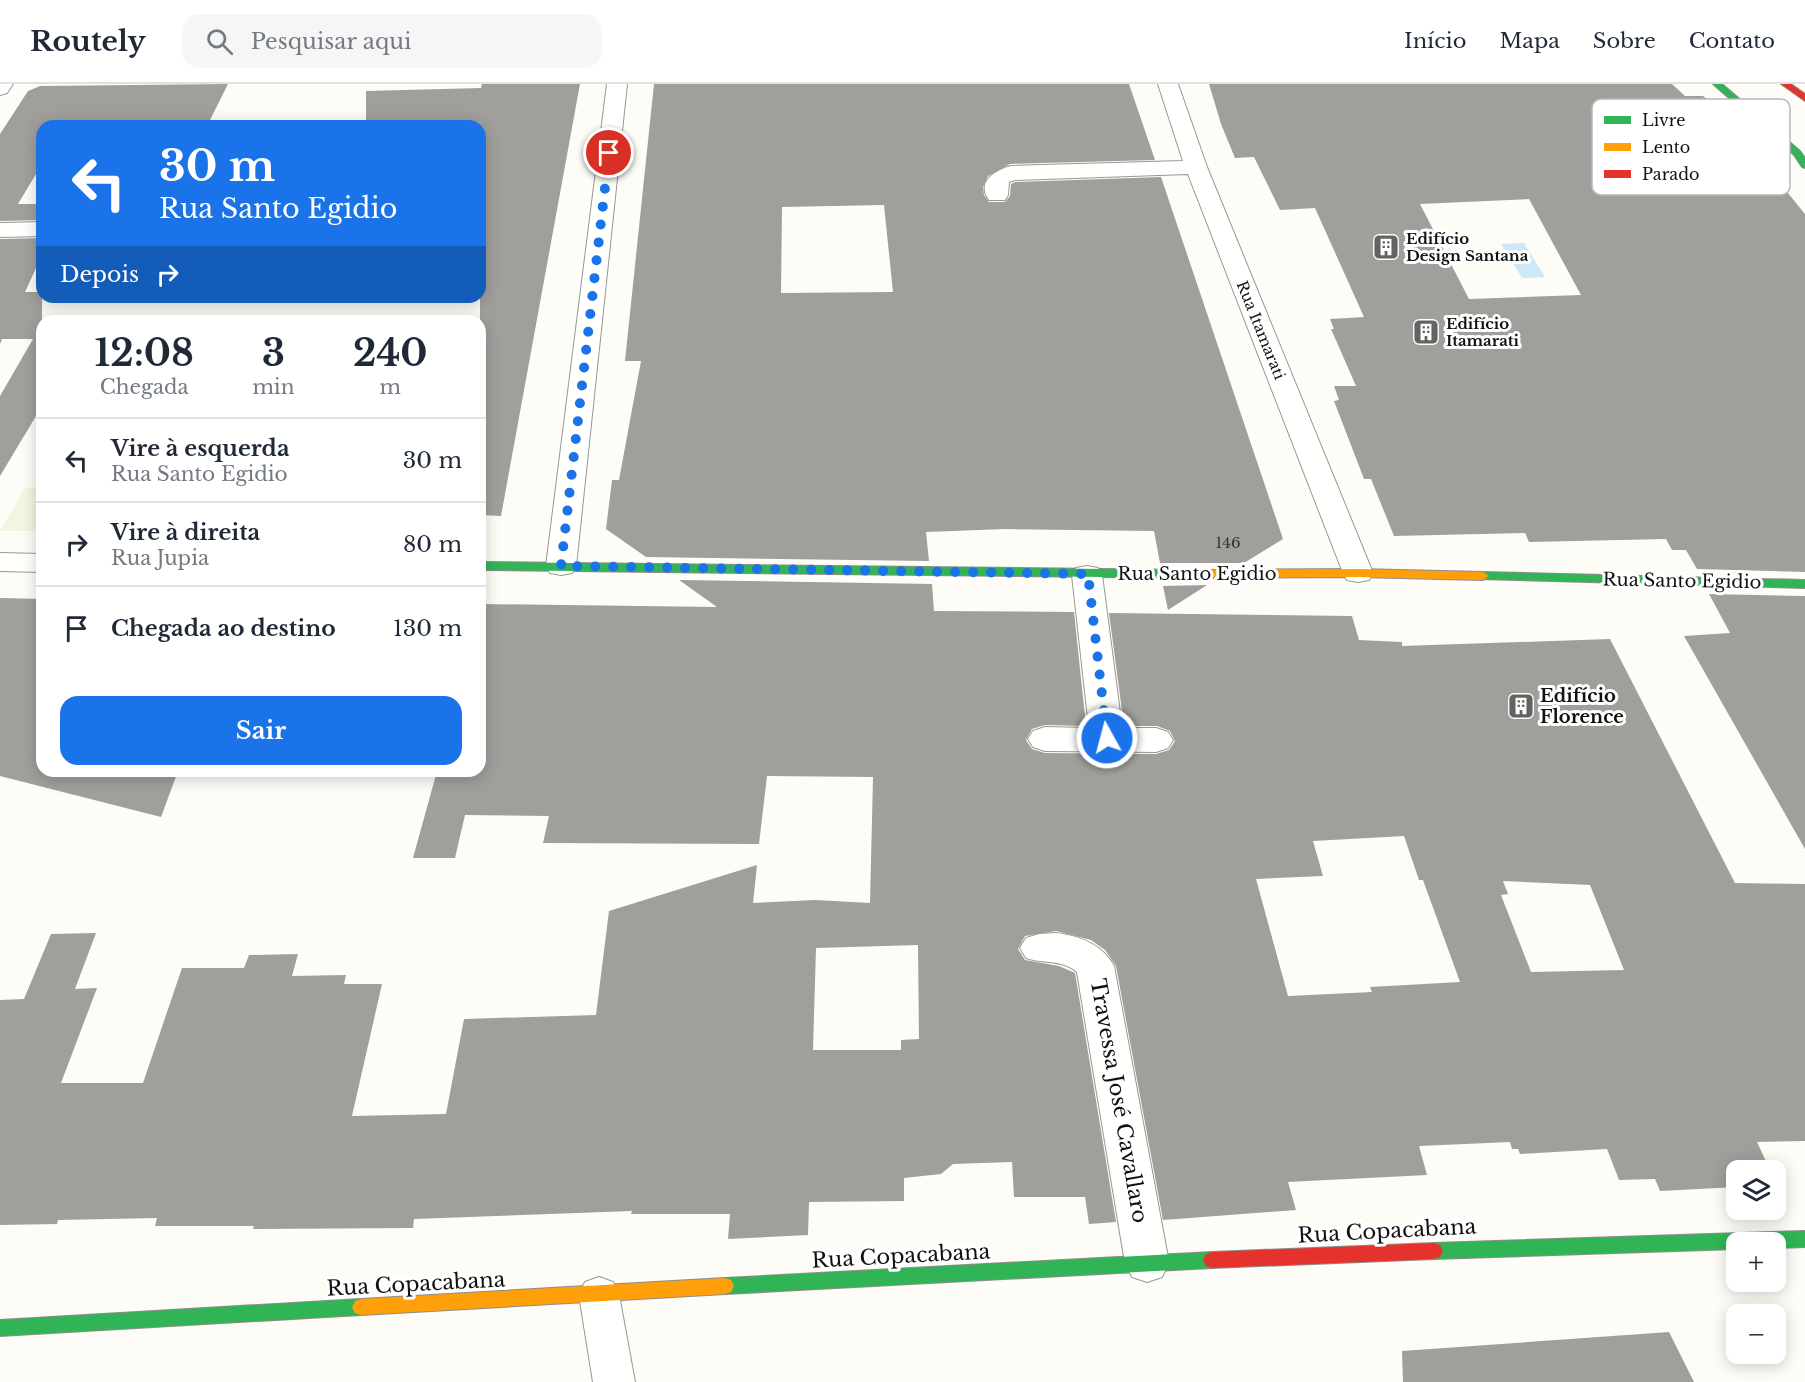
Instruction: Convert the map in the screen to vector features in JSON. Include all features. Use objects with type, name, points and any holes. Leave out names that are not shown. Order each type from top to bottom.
[{"type":"street","points":[[0,88],[3,84]]},
{"type":"street","points":[[561,566],[617,84]]},
{"type":"street","name":"Rua Itamarati","points":[[1168,84],[1196,167],[1358,573]]},
{"type":"street","points":[[1717,84],[1734,99]]},
{"type":"street","points":[[1785,84],[1805,98]]},
{"type":"street","points":[[1790,147],[1805,165]]},
{"type":"street","points":[[996,195],[998,179],[1011,173],[1196,167]]},
{"type":"street","points":[[0,230],[36,229]]},
{"type":"street","points":[[0,562],[36,563]]},
{"type":"street","name":"Rua Santo Egidio","points":[[486,566],[1088,574],[1358,573],[1805,584]]},
{"type":"street","points":[[1088,574],[1107,738]]},
{"type":"street","points":[[1045,739],[1156,740]]},
{"type":"street","name":"Travessa José Cavallaro","points":[[1039,948],[1065,947],[1083,953],[1095,966],[1147,1263]]},
{"type":"street","name":"Rua Copacabana","points":[[0,1328],[1147,1263],[1589,1244],[1805,1239]]},
{"type":"lane","points":[[599,1295],[614,1382]]},
{"type":"green space","points":[[25,488],[36,488],[36,531],[0,531]]},
{"type":"water","points":[[1524,243],[1546,277],[1522,278],[1501,244]]},
{"type":"building","points":[[228,84],[210,120],[36,120],[36,174],[18,204],[36,204],[36,220],[0,221],[0,134],[28,91],[40,86]]},
{"type":"building","points":[[482,84],[580,84],[501,516],[486,515],[486,315],[480,315],[480,303],[486,303],[486,120],[366,120],[366,91],[481,88]]},
{"type":"building","points":[[654,84],[1129,84],[1155,160],[1010,164],[988,176],[983,187],[984,195],[989,202],[1005,202],[1010,196],[1011,184],[1015,182],[1161,177],[1283,539],[1244,563],[1160,563],[1154,531],[1005,529],[926,532],[929,561],[646,557],[606,529],[612,480],[619,480],[641,361],[625,361]],"holes":[[[884,205],[893,292],[781,293],[782,207]]]},
{"type":"building","points":[[1209,84],[1672,84],[1685,96],[1703,96],[1707,99],[1592,99],[1592,195],[1790,195],[1805,214],[1805,572],[1697,569],[1686,550],[1672,550],[1666,539],[1529,542],[1525,533],[1394,536],[1371,479],[1364,479],[1334,401],[1339,400],[1334,386],[1356,386],[1331,329],[1334,329],[1330,319],[1364,317],[1315,208],[1280,210],[1254,157],[1235,158],[1221,124]],"holes":[[[1529,199],[1581,295],[1469,299],[1420,204]]]},
{"type":"building","points":[[36,238],[36,268],[25,292],[36,292],[36,303],[42,303],[42,315],[36,315],[36,416],[0,476],[0,396],[33,339],[2,339],[0,344],[0,239]]},
{"type":"building","points":[[679,580],[932,584],[934,611],[1074,612],[1086,726],[1045,725],[1032,729],[1026,740],[1032,749],[1045,753],[1156,754],[1169,750],[1175,741],[1170,731],[1157,726],[1124,726],[1109,613],[1352,616],[1359,640],[1402,642],[1402,646],[1610,639],[1735,883],[1805,884],[1805,1141],[1757,1142],[1765,1160],[1726,1160],[1726,1188],[1660,1191],[1655,1179],[1619,1180],[1607,1149],[1520,1154],[1518,1149],[1512,1149],[1510,1142],[1419,1146],[1427,1175],[1288,1182],[1296,1210],[1163,1220],[1116,966],[1105,950],[1091,940],[1056,931],[1025,936],[1018,949],[1025,960],[1059,966],[1075,973],[1116,1222],[1089,1224],[1085,1197],[1014,1197],[1012,1162],[953,1164],[941,1174],[904,1178],[904,1201],[809,1202],[808,1235],[728,1239],[730,1214],[631,1214],[632,1211],[414,1219],[413,1228],[253,1229],[254,1226],[155,1226],[157,1218],[58,1220],[57,1224],[0,1225],[0,1000],[24,999],[51,934],[96,933],[75,989],[97,988],[61,1083],[143,1083],[182,968],[244,968],[249,955],[298,954],[292,976],[346,975],[344,984],[382,984],[352,1116],[446,1114],[464,1019],[596,1015],[609,911],[757,865],[753,903],[815,900],[870,903],[873,777],[767,776],[759,844],[543,843],[549,816],[465,815],[455,858],[413,858],[435,777],[486,777],[486,604],[717,607]],"holes":[[[1404,836],[1419,880],[1423,880],[1460,982],[1370,987],[1372,992],[1288,996],[1256,879],[1323,876],[1313,841]],[[1503,881],[1590,885],[1624,970],[1531,972],[1501,895],[1508,894]],[[918,945],[919,1039],[901,1040],[901,1050],[813,1050],[816,948]]]},
{"type":"building","points":[[1207,585],[1168,610],[1163,586]]},
{"type":"building","points":[[1709,594],[1805,596],[1805,849],[1684,636],[1730,633]]},
{"type":"building","points":[[0,598],[36,599],[36,777],[176,777],[161,817],[0,776]]},
{"type":"building","points":[[1669,1332],[1694,1382],[1403,1382],[1402,1351]]},
{"type":"traffic: fast","points":[[1717,84],[1734,99]]},
{"type":"traffic: fast","points":[[1790,147],[1805,165]]},
{"type":"traffic: fast","points":[[486,566],[1191,574]]},
{"type":"traffic: fast","points":[[1483,576],[1805,584]]},
{"type":"traffic: fast","points":[[1434,1251],[1805,1239]]},
{"type":"traffic: fast","points":[[725,1286],[1212,1260]]},
{"type":"traffic: fast","points":[[0,1328],[361,1307]]},
{"type":"traffic: slow","points":[[1191,574],[1358,573],[1483,576]]},
{"type":"traffic: slow","points":[[361,1307],[725,1286]]},
{"type":"traffic: jam","points":[[1785,84],[1805,98]]},
{"type":"traffic: jam","points":[[1212,1260],[1434,1251]]},
{"type":"place","name":"Edifício Design Santana","points":[[1386,247]]},
{"type":"place","name":"Edifício Itamarati","points":[[1426,332]]},
{"type":"place","name":"Edifício Florence","points":[[1521,706]]},
{"type":"route","points":[[609,153],[561,566],[1088,574],[1107,738]]}]
